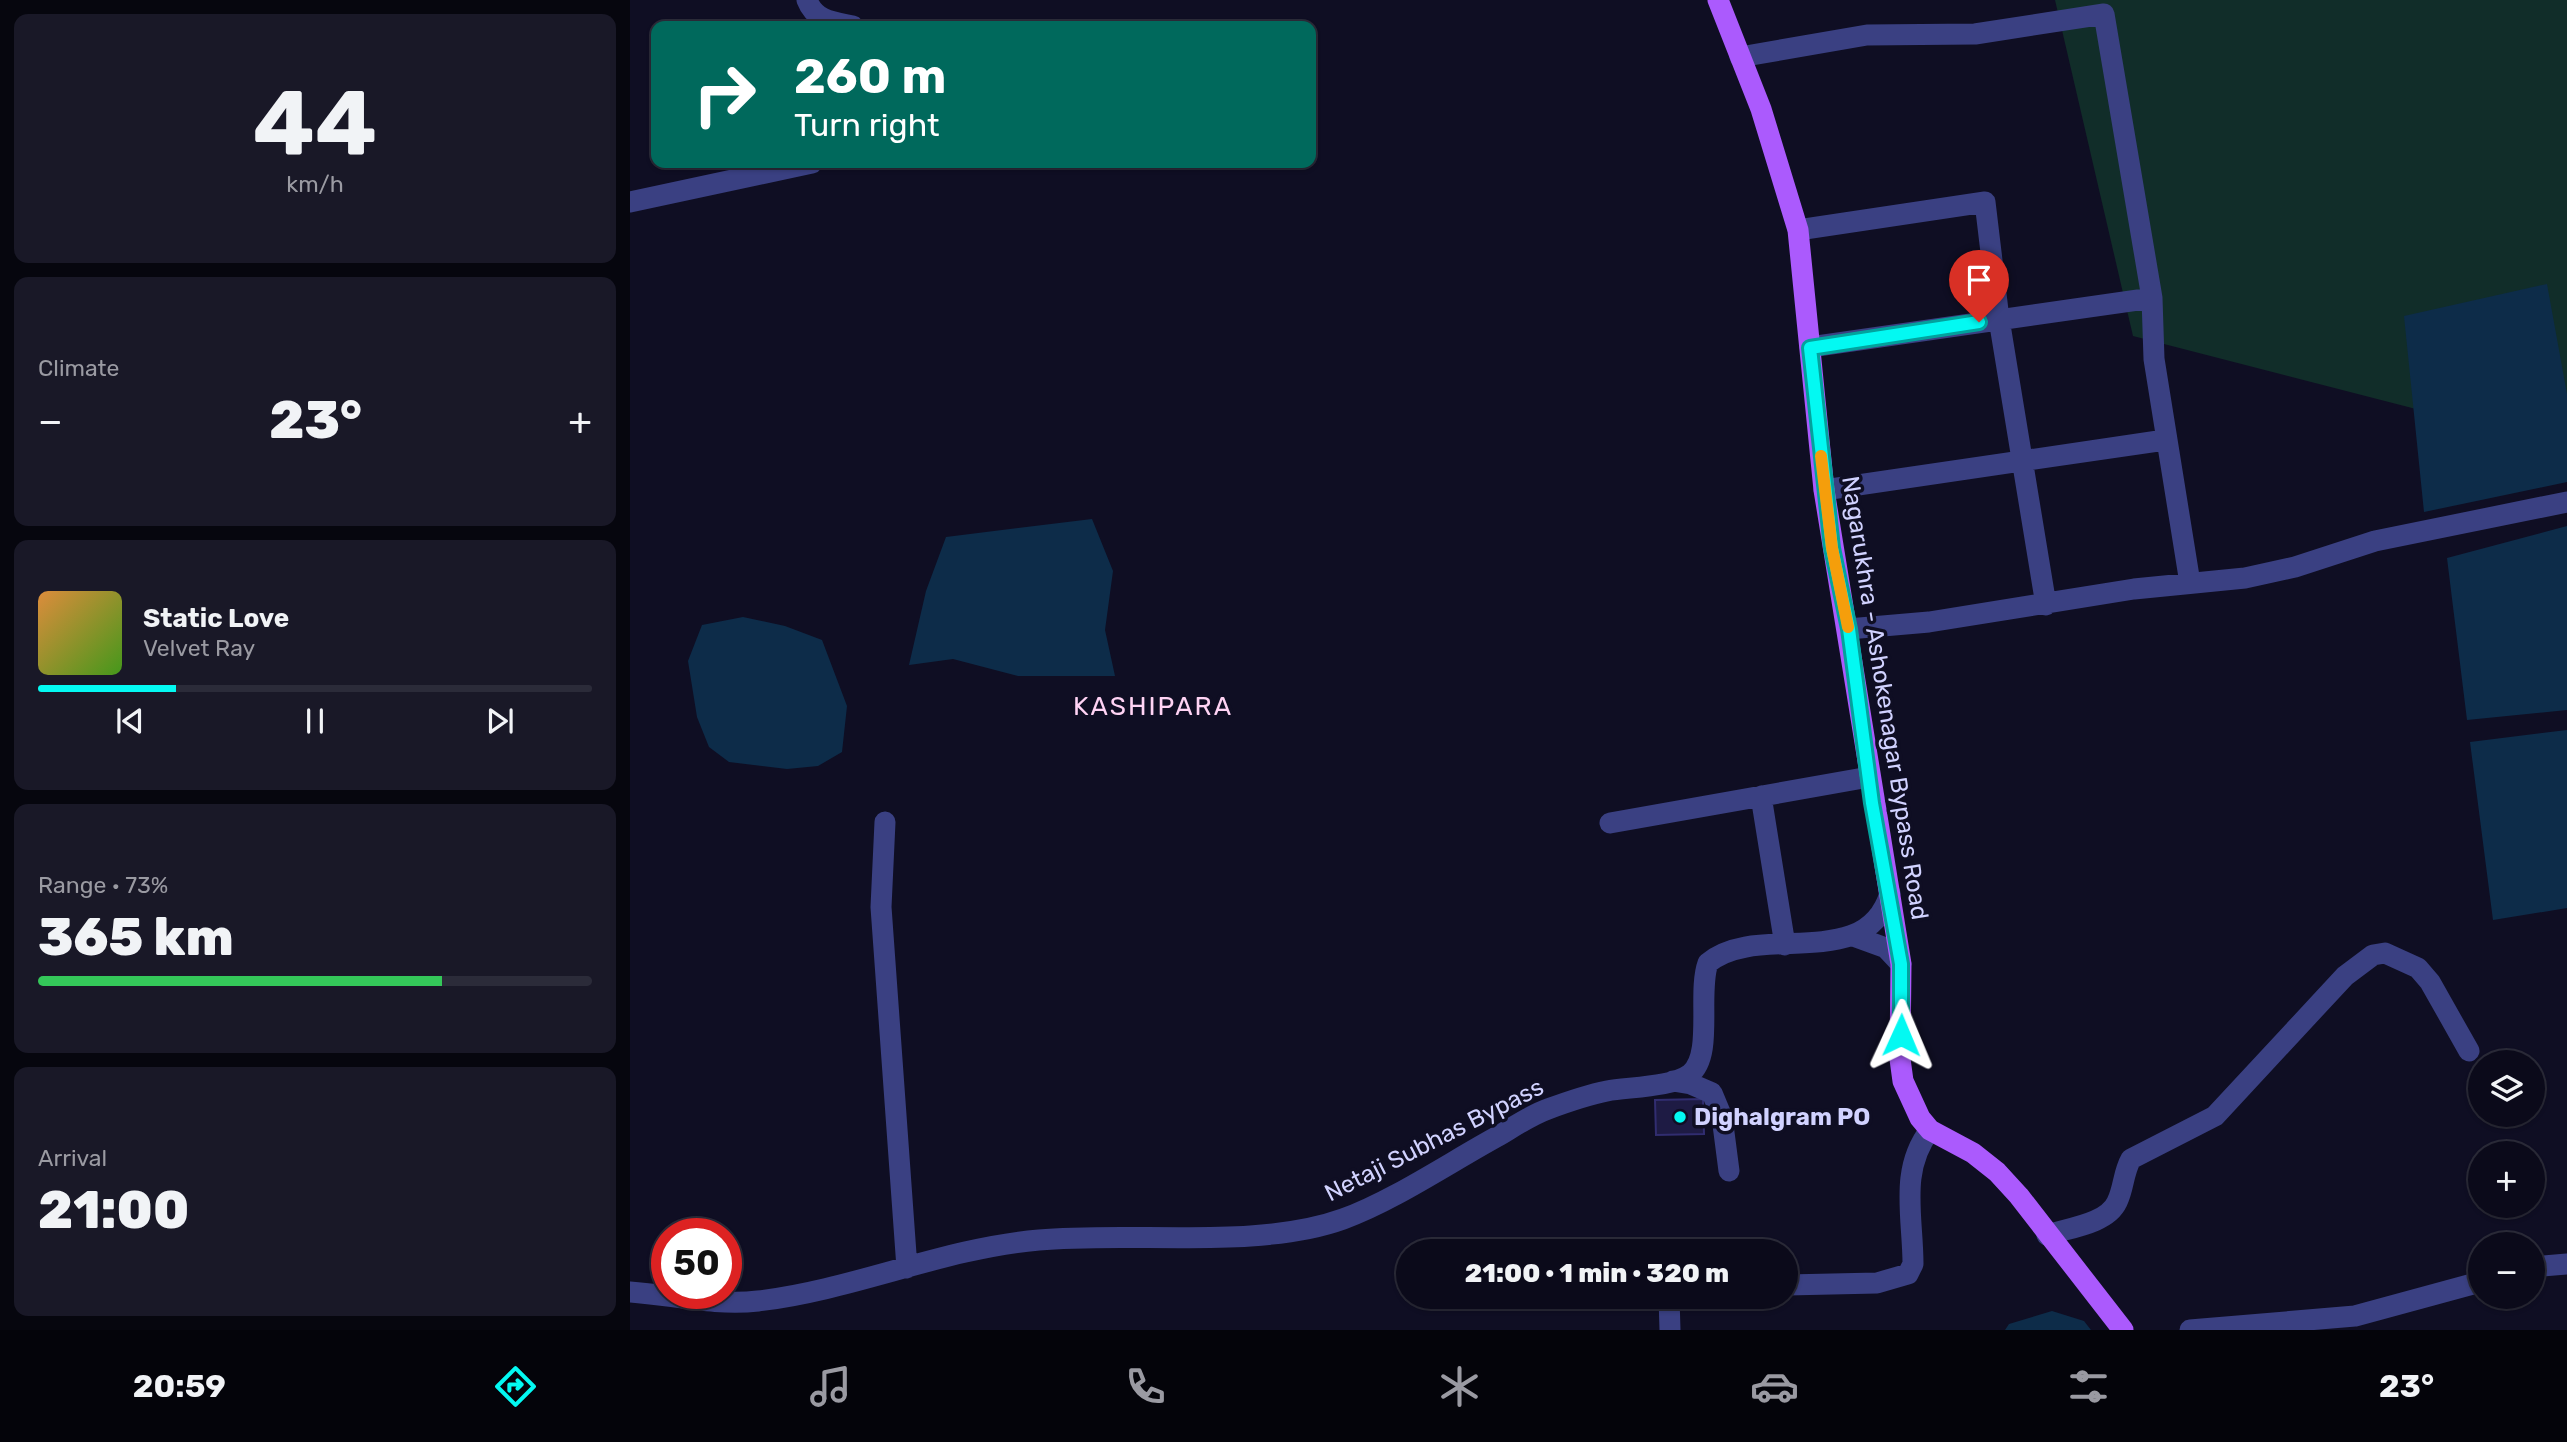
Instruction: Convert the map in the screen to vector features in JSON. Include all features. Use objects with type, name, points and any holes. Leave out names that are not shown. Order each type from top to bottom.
[{"type":"main road","name":"Nagarukhra - Ashokenagar Bypass Road","points":[[1718,0],[1761,109],[1798,230],[1824,490],[1849,629],[1868,777],[1901,964],[1900,1059],[1903,1082],[1911,1105],[1930,1130],[1973,1153],[1997,1172],[2019,1196],[2123,1330]]},
{"type":"street","points":[[807,0],[815,14],[825,21]]},
{"type":"street","points":[[1741,57],[1867,34],[1975,34],[2104,14],[2152,298],[2154,359],[2190,583]]},
{"type":"street","points":[[630,202],[789,168]]},
{"type":"street","points":[[1798,230],[1985,202],[1999,319],[2046,605]]},
{"type":"street","points":[[1810,348],[2152,298]]},
{"type":"street","points":[[1824,490],[2165,440]]},
{"type":"street","points":[[1849,629],[1929,622],[2134,589],[2245,578],[2295,567],[2375,541],[2567,502]]},
{"type":"street","points":[[1610,823],[1868,777]]},
{"type":"street","points":[[1760,796],[1785,945]]},
{"type":"street","points":[[885,822],[881,907],[907,1268]]},
{"type":"street","name":"Netaji Subhas Bypass","points":[[630,1292],[727,1301],[757,1301],[990,1247],[1036,1240],[1263,1234],[1305,1229],[1344,1219],[1543,1111],[1605,1091],[1673,1081],[1689,1075],[1699,1064],[1703,1048],[1704,974],[1708,962],[1716,956],[1736,950],[1853,936],[1875,923],[1882,915],[1890,893]]},
{"type":"street","points":[[1853,936],[1886,948],[1901,964]]},
{"type":"street","points":[[2047,1235],[2101,1217],[2112,1210],[2118,1201],[2124,1170],[2131,1159],[2215,1116],[2345,976],[2373,955],[2385,953],[2418,968],[2430,982],[2468,1050]]},
{"type":"street","points":[[1673,1081],[1691,1084],[1712,1093],[1722,1117],[1730,1171]]},
{"type":"street","points":[[1798,1285],[1877,1283],[1909,1274],[1913,1264],[1910,1175],[1918,1145],[1930,1130]]},
{"type":"street","points":[[2545,1267],[2567,1264]]},
{"type":"street","points":[[2190,1330],[2319,1326],[2468,1285]]},
{"type":"street","points":[[1669,1309],[1670,1330]]},
{"type":"green space","points":[[2055,0],[2567,0],[2567,448],[2133,336]]},
{"type":"water","points":[[2547,284],[2567,394],[2567,482],[2424,512],[2404,316]]},
{"type":"water","points":[[1092,519],[1113,571],[1105,630],[1115,676],[1018,676],[953,659],[909,665],[926,591],[946,537]]},
{"type":"water","points":[[2567,526],[2567,710],[2467,720],[2447,558]]},
{"type":"water","points":[[743,617],[785,626],[822,640],[847,706],[842,752],[818,766],[787,769],[729,762],[709,747],[697,717],[688,661],[702,625]]},
{"type":"water","points":[[2567,730],[2567,908],[2493,920],[2470,742]]},
{"type":"water","points":[[2052,1311],[2084,1321],[2091,1330],[2005,1330],[2009,1324]]},
{"type":"building","name":"Dighalgram PO","points":[[1703,1099],[1704,1134],[1656,1135],[1655,1100]]},
{"type":"slow traffic","points":[[1821,456],[1832,548],[1848,627]]},
{"type":"place","name":"Dighalgram PO","points":[[1680,1117]]},
{"type":"district","name":"KASHIPARA","points":[[1153,706]]},
{"type":"route","points":[[1901,1035],[1901,964],[1872,803],[1849,629],[1832,548],[1810,348],[1979,322]]}]
